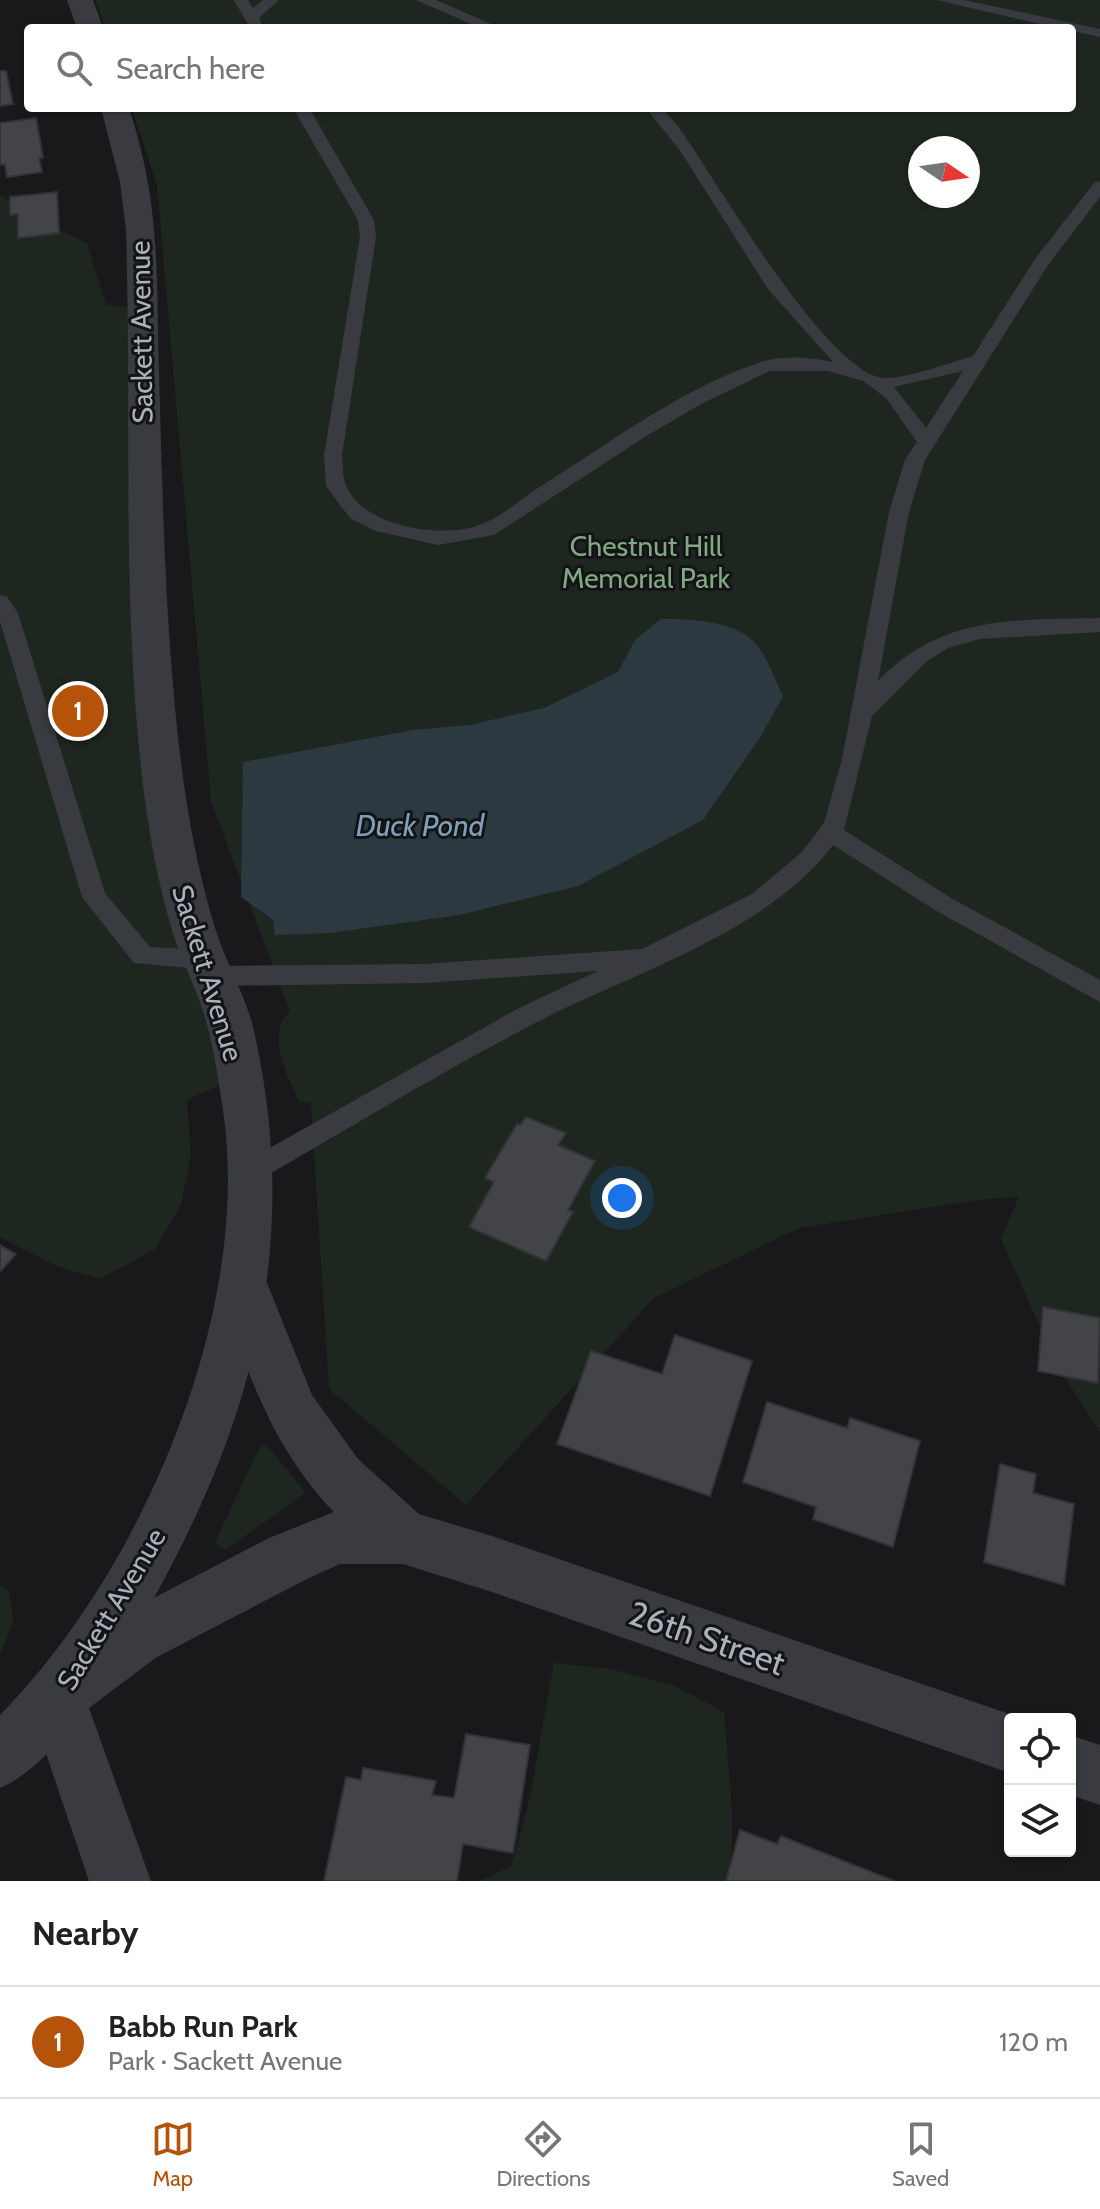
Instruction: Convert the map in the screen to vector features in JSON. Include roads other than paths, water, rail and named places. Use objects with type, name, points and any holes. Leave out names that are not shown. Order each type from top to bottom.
[{"type":"street","points":[[80,0],[89,24]]},
{"type":"street","name":"Sackett Avenue","points":[[116,112],[138,196],[149,620],[162,789],[179,875],[230,1026],[244,1097],[250,1172],[245,1289],[229,1360],[202,1442],[180,1491],[109,1624],[56,1697],[120,1881]]},
{"type":"street","name":"26th Street","points":[[245,1289],[263,1345],[296,1418],[338,1478],[403,1537]]},
{"type":"street","name":"26th Street","points":[[56,1697],[137,1637],[289,1558],[339,1537],[403,1537],[492,1564],[1004,1741]]},
{"type":"street","points":[[0,1758],[56,1697]]},
{"type":"street","points":[[1076,1767],[1100,1775]]},
{"type":"lane","points":[[241,0],[254,22],[272,0]]},
{"type":"lane","points":[[423,0],[483,24]]},
{"type":"lane","points":[[944,0],[1057,24]]},
{"type":"lane","points":[[1076,28],[1100,33]]},
{"type":"lane","points":[[303,112],[366,220],[368,237],[333,455],[336,486],[357,514],[383,526],[438,539],[487,530],[641,431],[732,380],[766,366],[797,363],[852,371],[892,394],[927,443]]},
{"type":"lane","points":[[657,112],[678,136],[775,287],[811,332],[852,371]]},
{"type":"lane","points":[[250,1172],[528,1015],[657,954],[760,900],[811,857],[831,833],[853,759],[899,512],[915,460],[1041,263],[1100,186]]},
{"type":"lane","points":[[879,384],[941,372],[978,360]]},
{"type":"lane","points":[[0,602],[8,613],[94,897],[143,956],[208,968],[296,978],[529,969],[657,954]]},
{"type":"lane","points":[[861,713],[892,678],[939,644],[989,630],[1100,625]]},
{"type":"lane","points":[[831,833],[943,904],[1100,992]]},
{"type":"water","name":"Duck Pond","points":[[661,619],[712,623],[737,630],[757,645],[783,696],[761,736],[703,820],[578,886],[459,915],[330,933],[275,935],[273,920],[241,897],[243,762],[413,730],[470,725],[544,708],[618,672],[635,640]]},
{"type":"place","name":"Babb Run Park","points":[[78,711]]},
{"type":"park label","name":"Chestnut Hill Memorial Park","points":[[646,562]]}]
